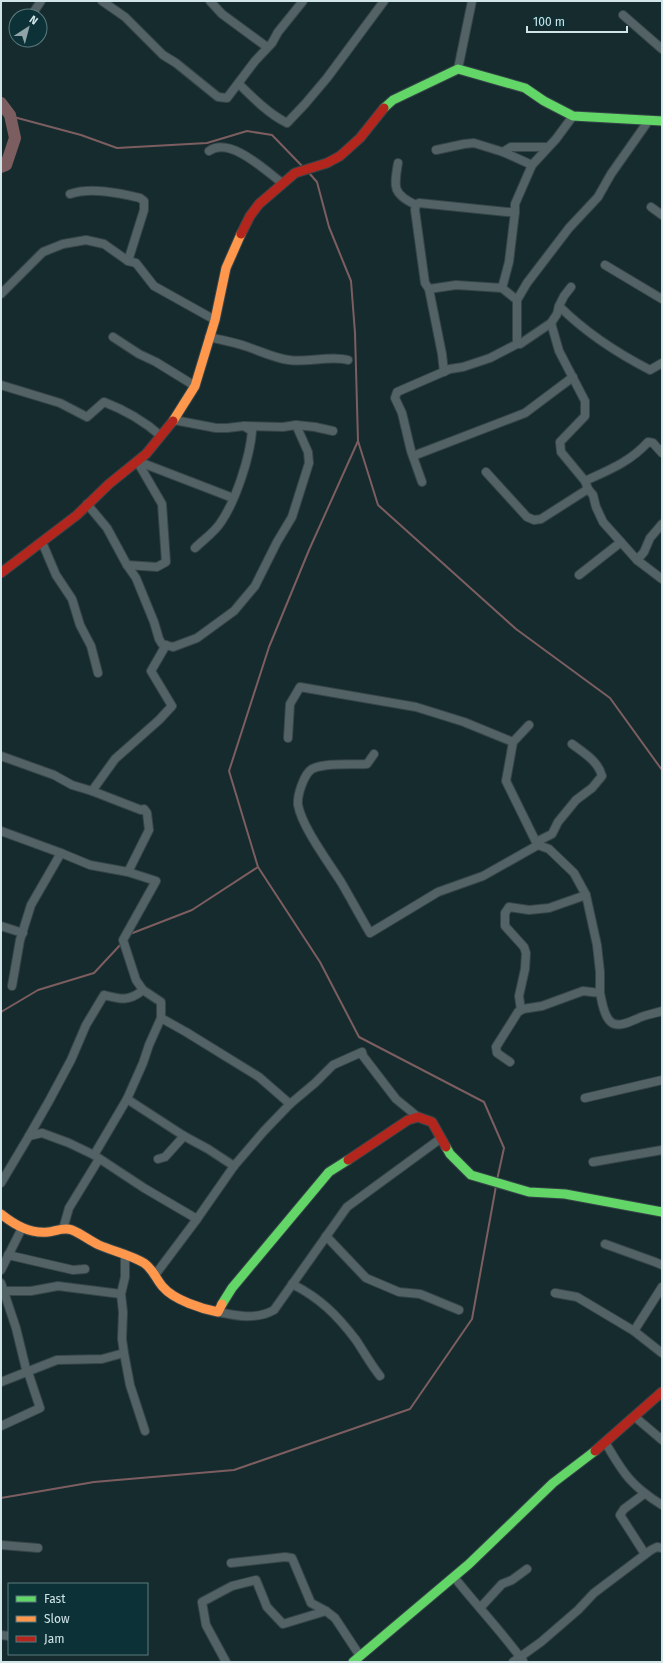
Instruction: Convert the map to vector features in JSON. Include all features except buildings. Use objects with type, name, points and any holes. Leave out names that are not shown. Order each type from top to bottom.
[{"type":"street","points":[[102,1],[125,17],[163,55],[176,63],[218,97],[227,98],[303,1]]},
{"type":"street","points":[[210,1],[222,14],[267,48]]},
{"type":"street","points":[[239,84],[256,100],[287,123],[305,104],[337,65],[384,1]]},
{"type":"street","points":[[458,69],[472,1]]},
{"type":"street","points":[[623,15],[662,49]]},
{"type":"street","points":[[1,573],[77,515],[109,484],[146,454],[174,420],[195,386],[215,320],[226,268],[250,216],[259,204],[295,173],[328,163],[340,156],[360,138],[380,112],[393,100],[458,69],[525,88],[544,101],[573,116],[662,121]]},
{"type":"street","points":[[502,288],[509,262],[515,204],[532,165],[556,139],[573,116]]},
{"type":"street","points":[[517,344],[517,300],[527,283],[569,228],[598,197],[611,174],[649,120]]},
{"type":"street","points":[[436,150],[474,143],[503,152],[532,165]]},
{"type":"street","points":[[209,151],[215,147],[222,146],[231,148],[248,157],[282,183]]},
{"type":"street","points":[[503,152],[511,147],[547,147]]},
{"type":"street","points":[[398,163],[395,182],[398,191],[402,199],[416,205],[419,203],[515,212]]},
{"type":"street","points":[[70,194],[81,190],[93,191],[133,196],[144,201],[144,210],[128,261]]},
{"type":"street","points":[[416,205],[415,210],[425,283],[429,289],[442,354],[444,372]]},
{"type":"street","points":[[651,207],[662,215]]},
{"type":"street","points":[[1,294],[42,252],[63,244],[86,240],[104,244],[128,261],[136,263],[154,286],[215,320]]},
{"type":"street","points":[[605,265],[662,299]]},
{"type":"street","points":[[429,289],[456,285],[502,288],[517,300]]},
{"type":"street","points":[[422,482],[413,456],[402,413],[395,398],[397,392],[450,369],[463,367],[490,358],[524,342],[551,323],[558,314],[559,306],[564,296],[571,287]]},
{"type":"street","points":[[559,306],[588,332],[630,360],[650,370],[662,363]]},
{"type":"street","points":[[551,323],[559,351],[585,401],[585,416],[560,442],[561,452],[593,495],[603,522],[637,560],[662,578]]},
{"type":"street","points":[[113,336],[139,354],[156,362],[195,386]]},
{"type":"street","points":[[209,337],[244,345],[276,358],[310,361],[338,357],[348,360]]},
{"type":"street","points":[[413,456],[525,413],[573,377]]},
{"type":"street","points":[[1,385],[60,403],[87,417],[104,402],[120,408],[148,425],[160,436]]},
{"type":"street","points":[[174,420],[216,428],[244,426],[283,427],[296,425],[333,431]]},
{"type":"street","points":[[87,504],[107,528],[127,565],[136,578],[154,622],[158,639],[166,645],[173,647],[197,638],[234,610],[255,586],[277,542],[292,517],[309,463],[308,452],[296,425]]},
{"type":"street","points":[[195,548],[221,523],[233,498],[251,446],[252,431],[244,426]]},
{"type":"street","points":[[486,472],[527,517],[534,520],[541,520],[586,485],[637,454],[648,442],[653,443],[662,453]]},
{"type":"street","points":[[137,461],[233,498]]},
{"type":"street","points":[[127,565],[157,567],[166,562],[162,504],[137,461]]},
{"type":"street","points":[[637,560],[644,552],[650,538],[662,524]]},
{"type":"street","points":[[42,542],[56,575],[72,600],[80,625],[91,646],[98,674]]},
{"type":"street","points":[[579,575],[620,542]]},
{"type":"street","points":[[92,791],[115,759],[159,720],[172,706],[151,671],[166,645]]},
{"type":"street","points":[[288,738],[290,704],[300,687],[416,707],[464,722],[513,742]]},
{"type":"street","points":[[529,724],[513,742],[506,781],[537,844],[549,849],[574,873],[586,895],[597,945],[600,972],[600,993],[608,1020],[612,1023],[622,1024],[662,1011]]},
{"type":"street","points":[[374,754],[367,764],[324,766],[312,770],[301,786],[298,804],[305,823],[318,847],[370,933],[438,892],[483,876],[552,834],[558,822],[576,800],[592,788],[602,776],[600,768],[586,754],[572,744]]},
{"type":"street","points":[[1,756],[54,775],[72,786],[92,791],[146,811],[149,830],[128,872]]},
{"type":"street","points":[[1,831],[90,865],[128,872],[156,881],[124,940],[136,980],[143,990],[161,1002],[161,1018],[127,1099],[69,1208],[63,1228]]},
{"type":"street","points":[[12,986],[22,933],[31,905],[61,853]]},
{"type":"street","points":[[521,1010],[519,996],[525,969],[526,953],[524,947],[505,926],[505,913],[509,907],[529,910],[549,908],[586,895]]},
{"type":"street","points":[[1,926],[22,933]]},
{"type":"street","points":[[1,1183],[49,1101],[71,1060],[86,1025],[104,996],[123,1000],[138,995],[143,990]]},
{"type":"street","points":[[510,1062],[497,1053],[496,1047],[518,1012],[521,1010],[542,1006],[583,991],[600,993]]},
{"type":"street","points":[[161,1018],[259,1077],[290,1104]]},
{"type":"street","points":[[155,1274],[198,1219],[234,1166],[290,1104],[316,1083],[333,1065],[362,1052],[363,1056],[396,1099],[418,1117],[432,1122],[440,1139],[450,1154],[472,1175],[529,1192],[565,1194],[662,1212]]},
{"type":"street","points":[[585,1098],[662,1080]]},
{"type":"street","points":[[127,1099],[234,1166]]},
{"type":"street","points":[[218,1312],[232,1288],[329,1172],[408,1120],[418,1117]]},
{"type":"street","points":[[29,1136],[42,1133],[70,1142],[198,1219]]},
{"type":"street","points":[[158,1159],[165,1157],[184,1136]]},
{"type":"street","points":[[1,1214],[22,1228],[33,1232],[46,1232],[63,1228],[72,1230],[99,1245],[144,1263],[155,1274],[170,1294],[197,1307],[237,1316],[264,1316],[274,1310],[280,1303],[347,1207],[440,1139]]},
{"type":"street","points":[[593,1162],[662,1150]]},
{"type":"street","points":[[1,1270],[22,1228]]},
{"type":"street","points":[[326,1236],[366,1278],[398,1292],[420,1294],[458,1310]]},
{"type":"street","points":[[605,1244],[655,1262],[662,1266]]},
{"type":"street","points":[[8,1255],[73,1270],[85,1269]]},
{"type":"street","points":[[125,1256],[125,1277],[121,1294],[123,1312],[122,1339],[130,1385],[145,1431]]},
{"type":"street","points":[[292,1284],[310,1293],[327,1306],[356,1341],[372,1367],[380,1376]]},
{"type":"street","points":[[1,1426],[40,1408],[27,1373],[16,1328],[2,1288],[31,1291],[58,1286],[121,1294]]},
{"type":"street","points":[[634,1331],[662,1287]]},
{"type":"street","points":[[555,1293],[577,1297],[634,1331],[662,1353]]},
{"type":"street","points":[[1,1382],[57,1360],[102,1359],[124,1353]]},
{"type":"street","points":[[231,1563],[285,1557],[292,1558],[311,1603],[335,1618],[356,1659],[469,1564],[553,1483],[605,1442],[662,1392]]},
{"type":"street","points":[[635,1416],[662,1440]]},
{"type":"street","points":[[605,1442],[630,1482],[644,1494],[662,1505]]},
{"type":"street","points":[[644,1494],[624,1509],[620,1515],[645,1554]]},
{"type":"street","points":[[1,1545],[38,1548]]},
{"type":"street","points":[[513,1662],[522,1660],[578,1610],[594,1593],[645,1554],[658,1547],[662,1548]]},
{"type":"street","points":[[480,1608],[502,1584],[512,1580],[527,1569]]},
{"type":"street","points":[[454,1577],[490,1619],[522,1660]]},
{"type":"street","points":[[226,1662],[206,1625],[202,1602],[232,1586],[256,1580],[267,1607],[283,1624],[326,1611]]},
{"type":"waterway","points":[[1,103],[10,115],[15,138],[6,165],[1,167]]},
{"type":"waterway","points":[[10,116],[81,135],[117,148],[207,143],[247,131],[272,135],[303,167]]},
{"type":"waterway","points":[[309,173],[317,182],[329,227],[351,281],[355,333],[358,441],[378,505],[516,629],[610,698],[662,770]]},
{"type":"waterway","points":[[358,441],[309,550],[269,647],[229,771],[258,867],[320,962],[359,1037],[484,1102],[504,1148],[497,1180]]},
{"type":"waterway","points":[[130,934],[192,910],[258,867]]},
{"type":"waterway","points":[[1,1012],[38,990],[94,973],[122,943]]},
{"type":"waterway","points":[[1,1498],[94,1482],[234,1470],[410,1409],[472,1319],[496,1186]]},
{"type":"traffic: fast","points":[[384,108],[393,100],[458,69],[525,88],[544,101],[573,116],[662,121]]},
{"type":"traffic: fast","points":[[446,1147],[450,1154],[471,1175],[529,1192],[565,1194],[662,1212]]},
{"type":"traffic: fast","points":[[222,1304],[232,1288],[329,1172],[348,1160]]},
{"type":"traffic: fast","points":[[353,1662],[469,1564],[553,1483],[595,1451]]},
{"type":"traffic: slow","points":[[173,421],[195,386],[215,320],[226,268],[241,234]]},
{"type":"traffic: slow","points":[[1,1214],[17,1225],[35,1232],[48,1232],[66,1229],[72,1230],[92,1242],[128,1255],[144,1263],[150,1268],[163,1287],[181,1300],[204,1309],[218,1312],[222,1304]]},
{"type":"traffic: jam","points":[[241,234],[250,216],[259,204],[295,173],[327,163],[340,156],[360,138],[384,108]]},
{"type":"traffic: jam","points":[[1,573],[77,515],[109,484],[146,454],[173,421]]},
{"type":"traffic: jam","points":[[348,1160],[408,1120],[418,1117],[432,1122],[446,1147]]},
{"type":"traffic: jam","points":[[595,1451],[662,1392]]}]
